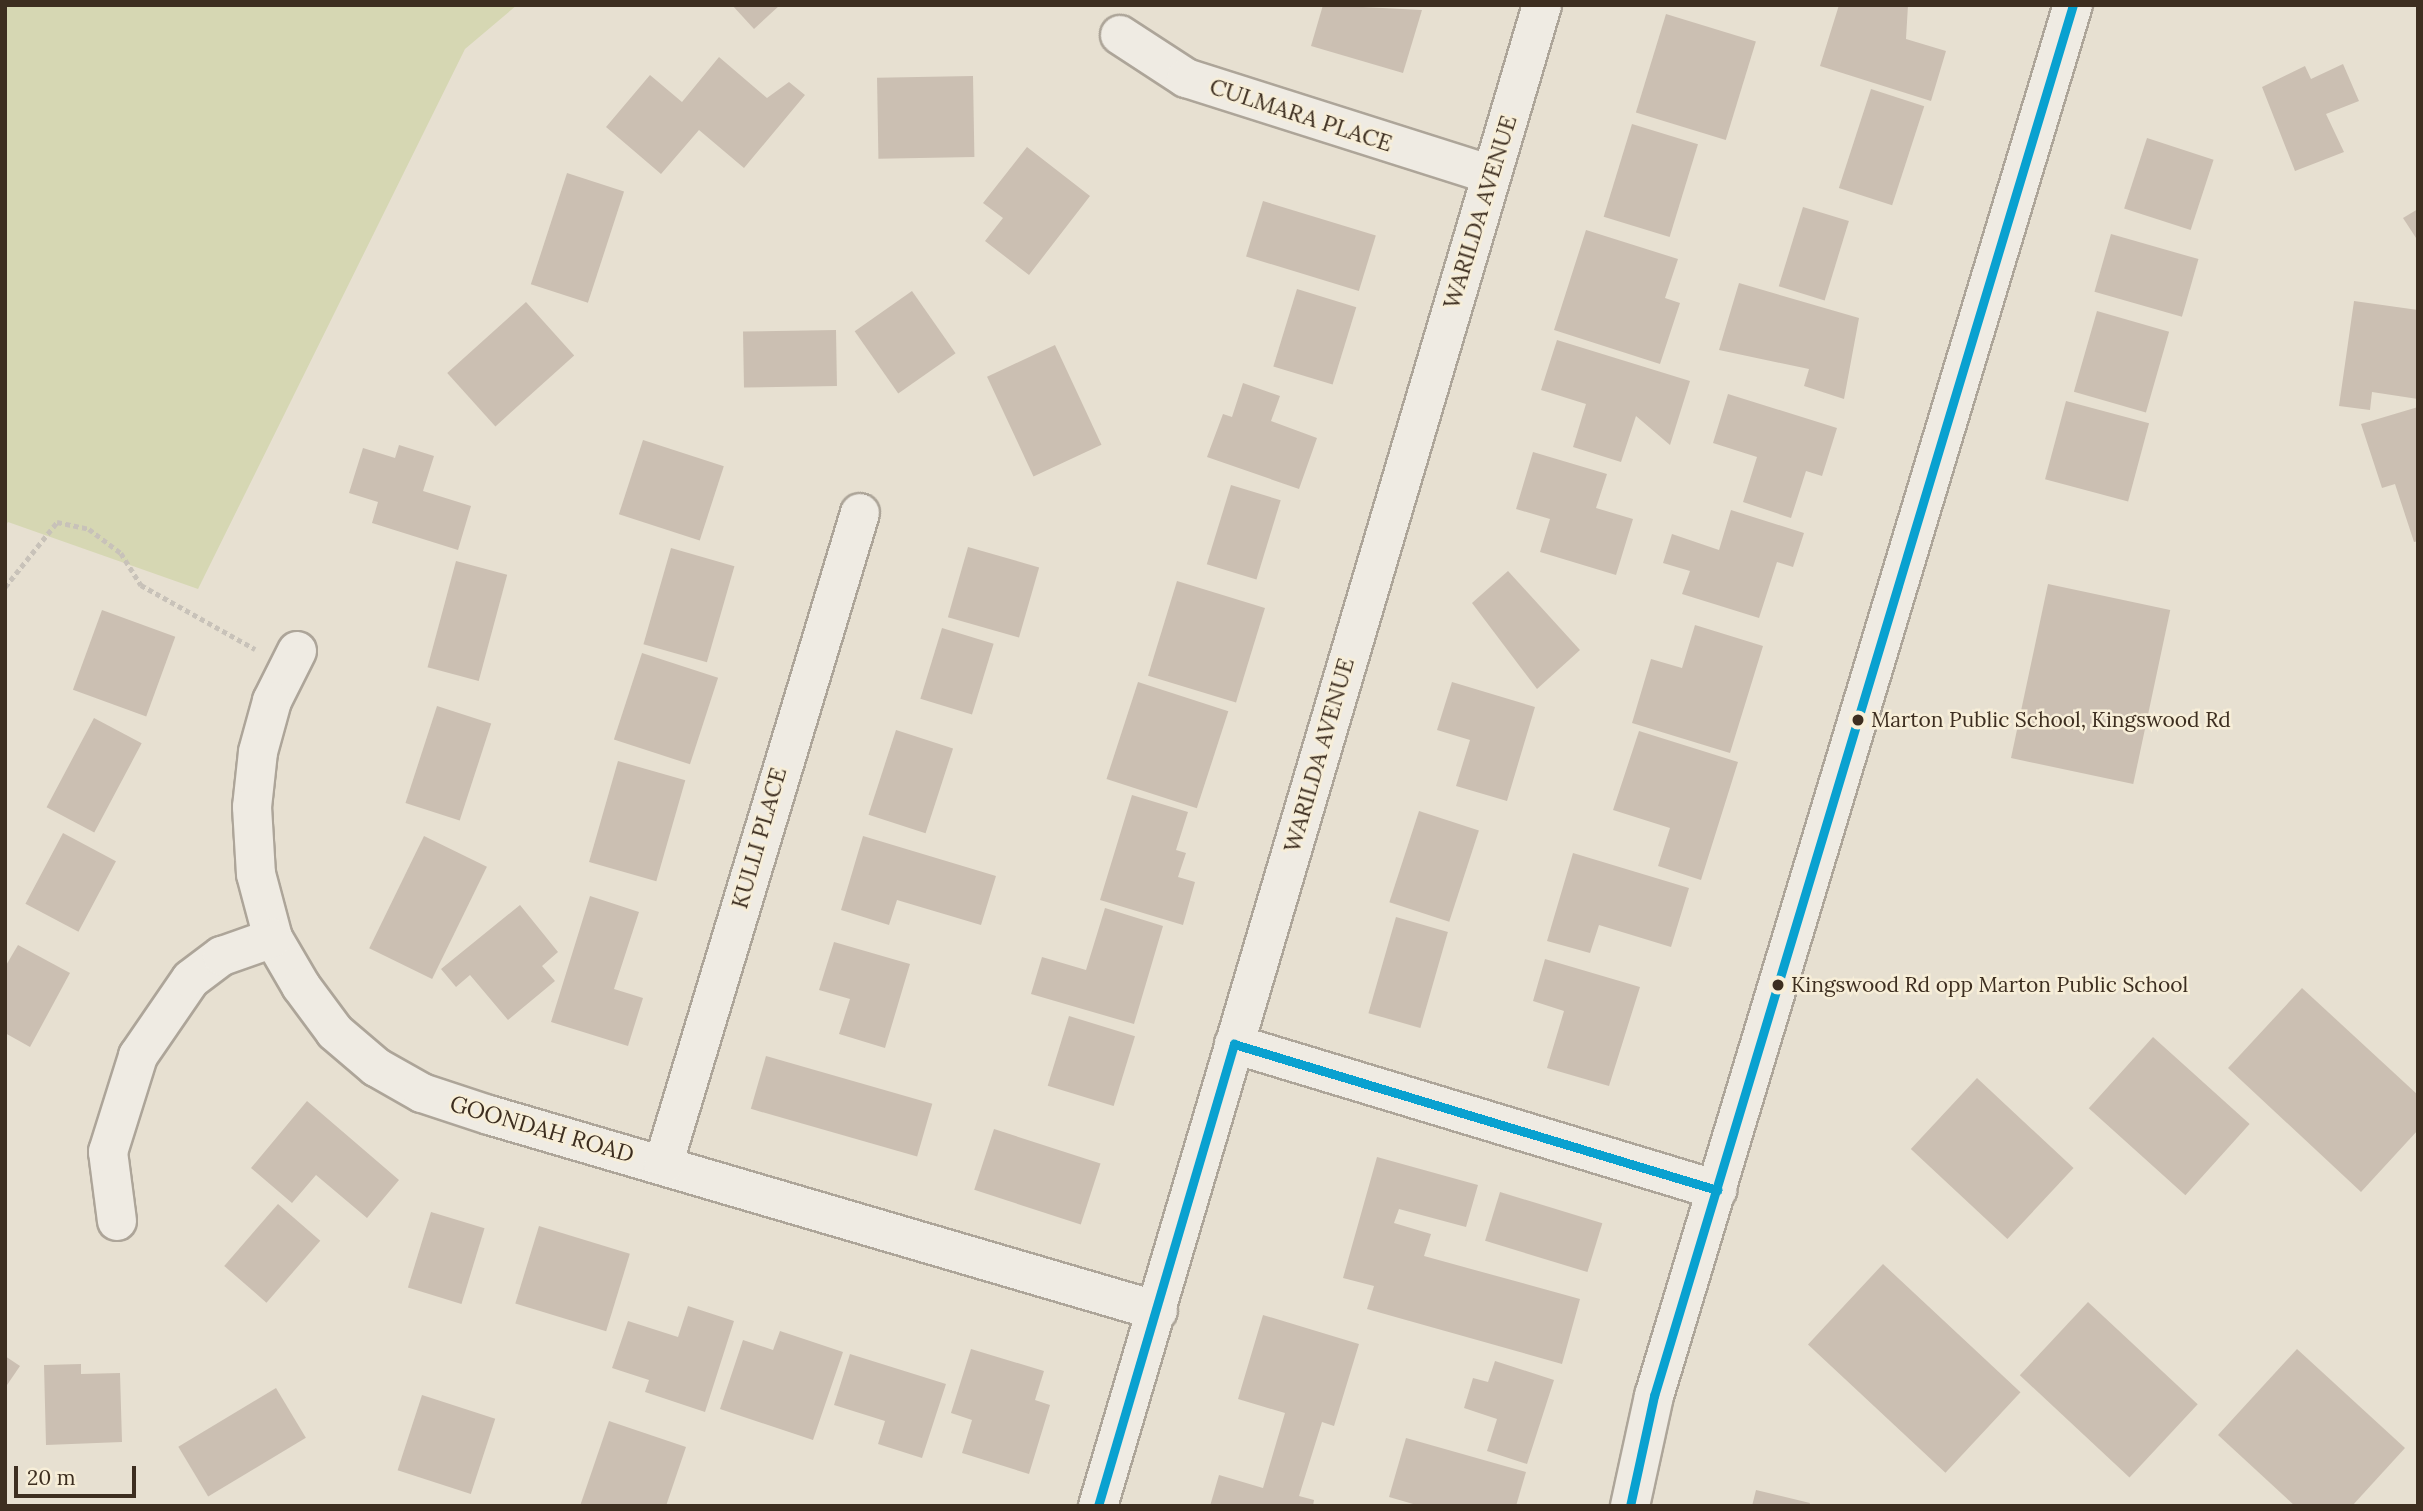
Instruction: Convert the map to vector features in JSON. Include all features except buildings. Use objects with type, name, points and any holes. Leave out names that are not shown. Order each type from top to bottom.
[{"type":"street","name":"WARILDA AVENUE","points":[[1098,1506],[1158,1311],[1234,1044],[1542,5]]},
{"type":"street","points":[[1630,1506],[1654,1396],[2073,5]]},
{"type":"street","name":"CULMARA PLACE","points":[[1120,35],[1186,78],[1491,175]]},
{"type":"street","name":"KULLI PLACE","points":[[663,1165],[860,513]]},
{"type":"street","name":"GOONDAH ROAD","points":[[293,659],[258,752],[252,807],[257,874],[273,937],[335,1032],[376,1067],[422,1093],[1158,1311]]},
{"type":"street","points":[[117,1221],[108,1152],[144,1045],[191,979],[222,956],[273,937]]},
{"type":"street","points":[[1234,1044],[1717,1190]]},
{"type":"path","points":[[5,587],[57,522],[89,530],[121,553],[141,585],[293,659]]},
{"type":"green space","points":[[5,5],[517,5],[465,49],[198,589],[8,522],[5,527]]},
{"type":"transit line","points":[[1630,1506],[1654,1396],[2073,5]]},
{"type":"transit line","points":[[1098,1506],[1234,1044],[1717,1190]]},
{"type":"place","name":"Marton Public School, Kingswood Rd","points":[[1858,720]]},
{"type":"place","name":"Kingswood Rd opp Marton Public School","points":[[1778,985]]}]
